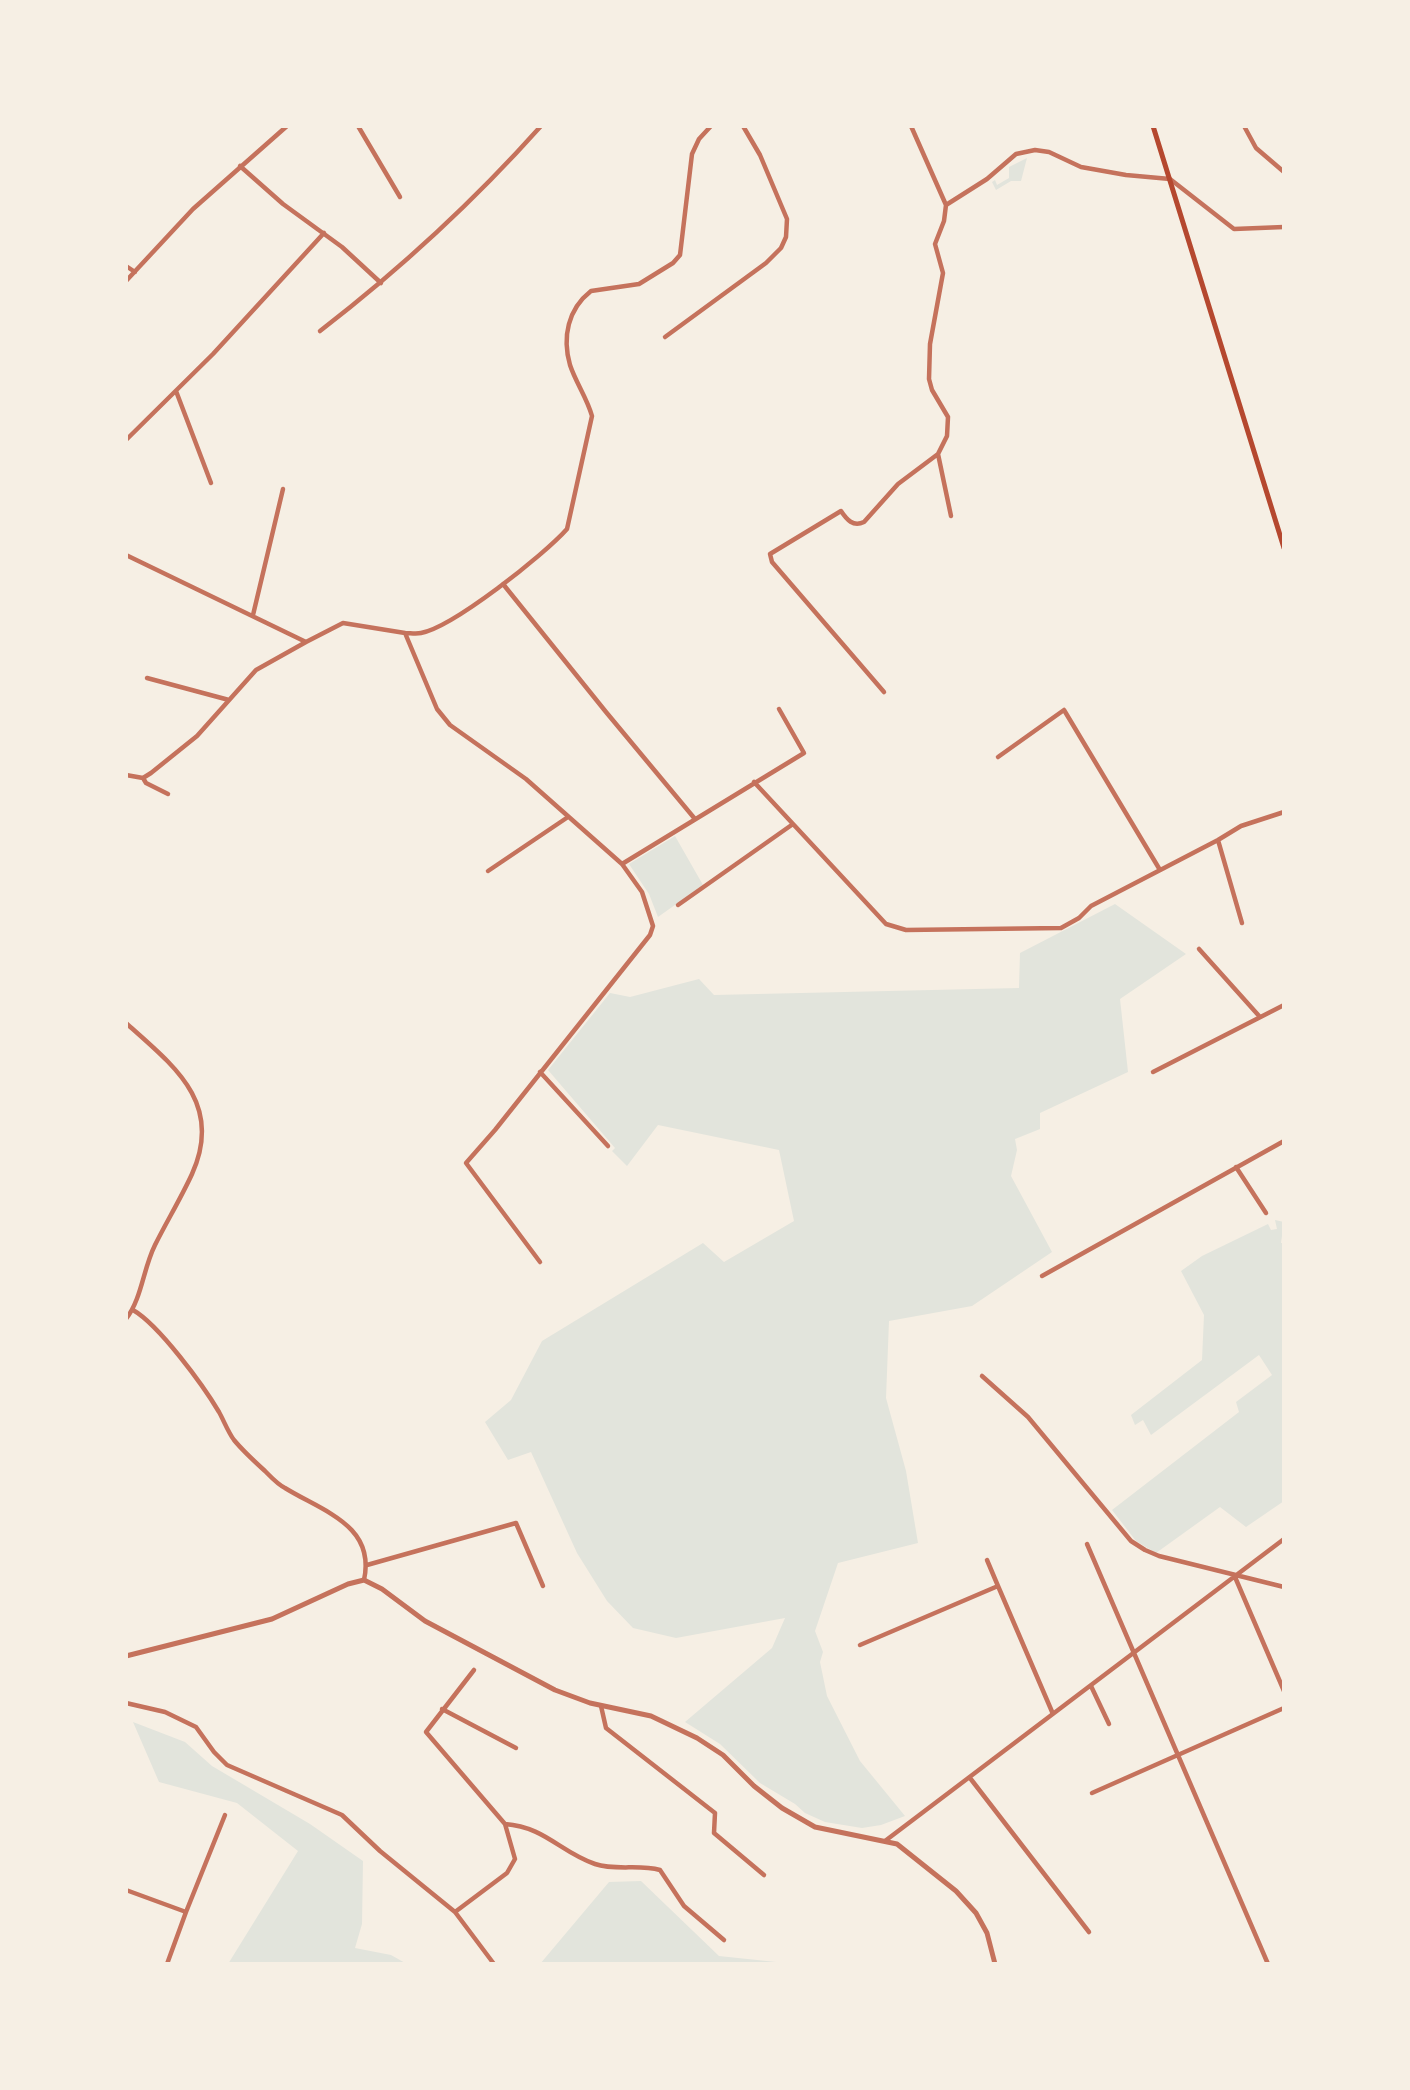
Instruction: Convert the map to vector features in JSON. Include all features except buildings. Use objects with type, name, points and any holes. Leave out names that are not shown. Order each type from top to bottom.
[{"type":"main road","points":[[1153,126],[1284,548]]},
{"type":"street","points":[[126,281],[193,209],[288,126]]},
{"type":"street","points":[[358,126],[400,197]]},
{"type":"street","points":[[320,331],[381,283],[541,126]]},
{"type":"street","points":[[126,775],[143,778],[197,736],[256,670],[306,642],[343,623],[405,633],[421,633],[434,628],[503,583],[567,529],[592,416],[570,364],[566,334],[569,318],[592,291],[639,284],[680,256],[692,154],[699,139],[711,126]]},
{"type":"street","points":[[665,337],[766,264],[781,248],[786,237],[787,219],[760,155],[743,126]]},
{"type":"street","points":[[884,692],[772,562],[770,554],[841,511],[850,522],[864,522],[898,484],[937,454],[947,436],[948,417],[932,390],[929,369],[934,319],[943,274],[935,244],[944,221],[946,205],[911,126]]},
{"type":"street","points":[[1244,126],[1256,148],[1284,172]]},
{"type":"street","points":[[946,205],[987,179],[1016,154],[1027,151],[1049,152],[1081,167],[1126,175],[1170,178],[1234,229],[1284,227]]},
{"type":"street","points":[[240,166],[381,283]]},
{"type":"street","points":[[126,440],[176,391],[324,233]]},
{"type":"street","points":[[126,266],[135,272]]},
{"type":"street","points":[[176,391],[211,482]]},
{"type":"street","points":[[937,454],[951,516]]},
{"type":"street","points":[[253,615],[283,489]]},
{"type":"street","points":[[126,555],[306,642]]},
{"type":"street","points":[[503,583],[695,819]]},
{"type":"street","points":[[405,633],[430,695],[450,725],[526,779],[622,864],[642,892],[653,926],[650,934],[466,1163],[540,1262]]},
{"type":"street","points":[[147,678],[229,700]]},
{"type":"street","points":[[622,864],[803,752],[779,709]]},
{"type":"street","points":[[998,757],[1064,710],[1160,870]]},
{"type":"street","points":[[143,778],[146,783],[168,793]]},
{"type":"street","points":[[754,782],[887,924],[906,930],[1061,928],[1079,918],[1091,906],[1241,826],[1284,812]]},
{"type":"street","points":[[488,871],[568,817]]},
{"type":"street","points":[[678,905],[793,824]]},
{"type":"street","points":[[1218,840],[1242,923]]},
{"type":"street","points":[[1199,949],[1260,1017]]},
{"type":"street","points":[[1153,1072],[1284,1005]]},
{"type":"street","points":[[126,1023],[178,1072],[194,1094],[200,1109],[202,1127],[198,1156],[192,1173],[150,1255],[133,1310],[126,1319]]},
{"type":"street","points":[[540,1072],[608,1146]]},
{"type":"street","points":[[1042,1276],[1284,1141]]},
{"type":"street","points":[[1236,1167],[1266,1213]]},
{"type":"street","points":[[133,1310],[142,1315],[171,1348],[211,1400],[233,1438],[246,1452],[282,1487],[348,1524],[365,1554],[367,1565],[364,1580]]},
{"type":"street","points":[[982,1376],[1028,1417],[1131,1541],[1159,1556],[1234,1577],[1284,1587]]},
{"type":"street","points":[[367,1565],[516,1523],[543,1586]]},
{"type":"street","points":[[885,1841],[1284,1539]]},
{"type":"street","points":[[1087,1544],[1268,1964]]},
{"type":"street","points":[[987,1560],[1053,1714]]},
{"type":"street","points":[[1234,1577],[1284,1691]]},
{"type":"street","points":[[126,1656],[272,1619],[348,1584],[364,1580],[382,1589],[425,1621],[555,1690],[601,1705],[651,1716],[697,1738],[723,1755],[754,1786],[782,1808],[815,1827],[897,1844],[976,1913],[987,1933],[995,1964]]},
{"type":"street","points":[[860,1646],[998,1586]]},
{"type":"street","points":[[455,1912],[507,1873],[515,1859],[505,1824],[426,1732],[474,1670]]},
{"type":"street","points":[[1091,1686],[1109,1724]]},
{"type":"street","points":[[126,1703],[165,1713],[196,1727],[227,1765],[342,1815],[380,1851],[455,1912],[494,1964]]},
{"type":"street","points":[[601,1705],[606,1728],[715,1813],[715,1833],[764,1875]]},
{"type":"street","points":[[1092,1793],[1284,1708]]},
{"type":"street","points":[[442,1709],[516,1748]]},
{"type":"street","points":[[970,1778],[1089,1931]]},
{"type":"street","points":[[167,1964],[225,1815]]},
{"type":"street","points":[[505,1824],[536,1830],[579,1857],[597,1864],[660,1870],[684,1906],[724,1940]]},
{"type":"street","points":[[126,1890],[186,1912]]},
{"type":"shaded area","points":[[1027,158],[1021,181],[1011,181],[996,190],[992,182],[995,180],[997,185],[1009,178],[1009,167]]},
{"type":"shaded area","points":[[675,836],[703,885],[658,917],[649,894],[629,864]]},
{"type":"shaded area","points":[[1115,904],[1186,954],[1120,999],[1128,1072],[1040,1113],[1040,1129],[1015,1139],[1017,1150],[1011,1176],[1052,1252],[972,1306],[889,1321],[886,1398],[906,1471],[918,1543],[838,1563],[815,1631],[823,1652],[820,1662],[827,1696],[860,1761],[905,1816],[881,1825],[862,1828],[825,1822],[805,1813],[760,1783],[720,1744],[685,1722],[772,1648],[785,1618],[676,1638],[633,1628],[607,1601],[577,1553],[531,1452],[508,1460],[485,1422],[511,1400],[542,1341],[703,1243],[724,1262],[794,1221],[779,1150],[658,1125],[627,1166],[612,1151],[615,1148],[548,1070],[610,993],[630,997],[699,979],[714,995],[1019,988],[1020,953]]},
{"type":"shaded area","points":[[1275,1220],[1284,1222],[1281,1243],[1284,1243],[1284,1501],[1246,1527],[1220,1507],[1156,1553],[1136,1541],[1112,1510],[1239,1412],[1236,1402],[1272,1375],[1259,1355],[1151,1435],[1143,1420],[1135,1425],[1131,1415],[1202,1360],[1204,1315],[1181,1271],[1202,1256],[1268,1224],[1271,1230],[1277,1229]]},
{"type":"shaded area","points":[[133,1722],[185,1742],[212,1766],[310,1824],[363,1861],[362,1924],[355,1948],[391,1955],[407,1964],[228,1964],[298,1851],[237,1803],[159,1782]]},
{"type":"shaded area","points":[[641,1881],[719,1956],[795,1964],[540,1964],[609,1882]]}]
